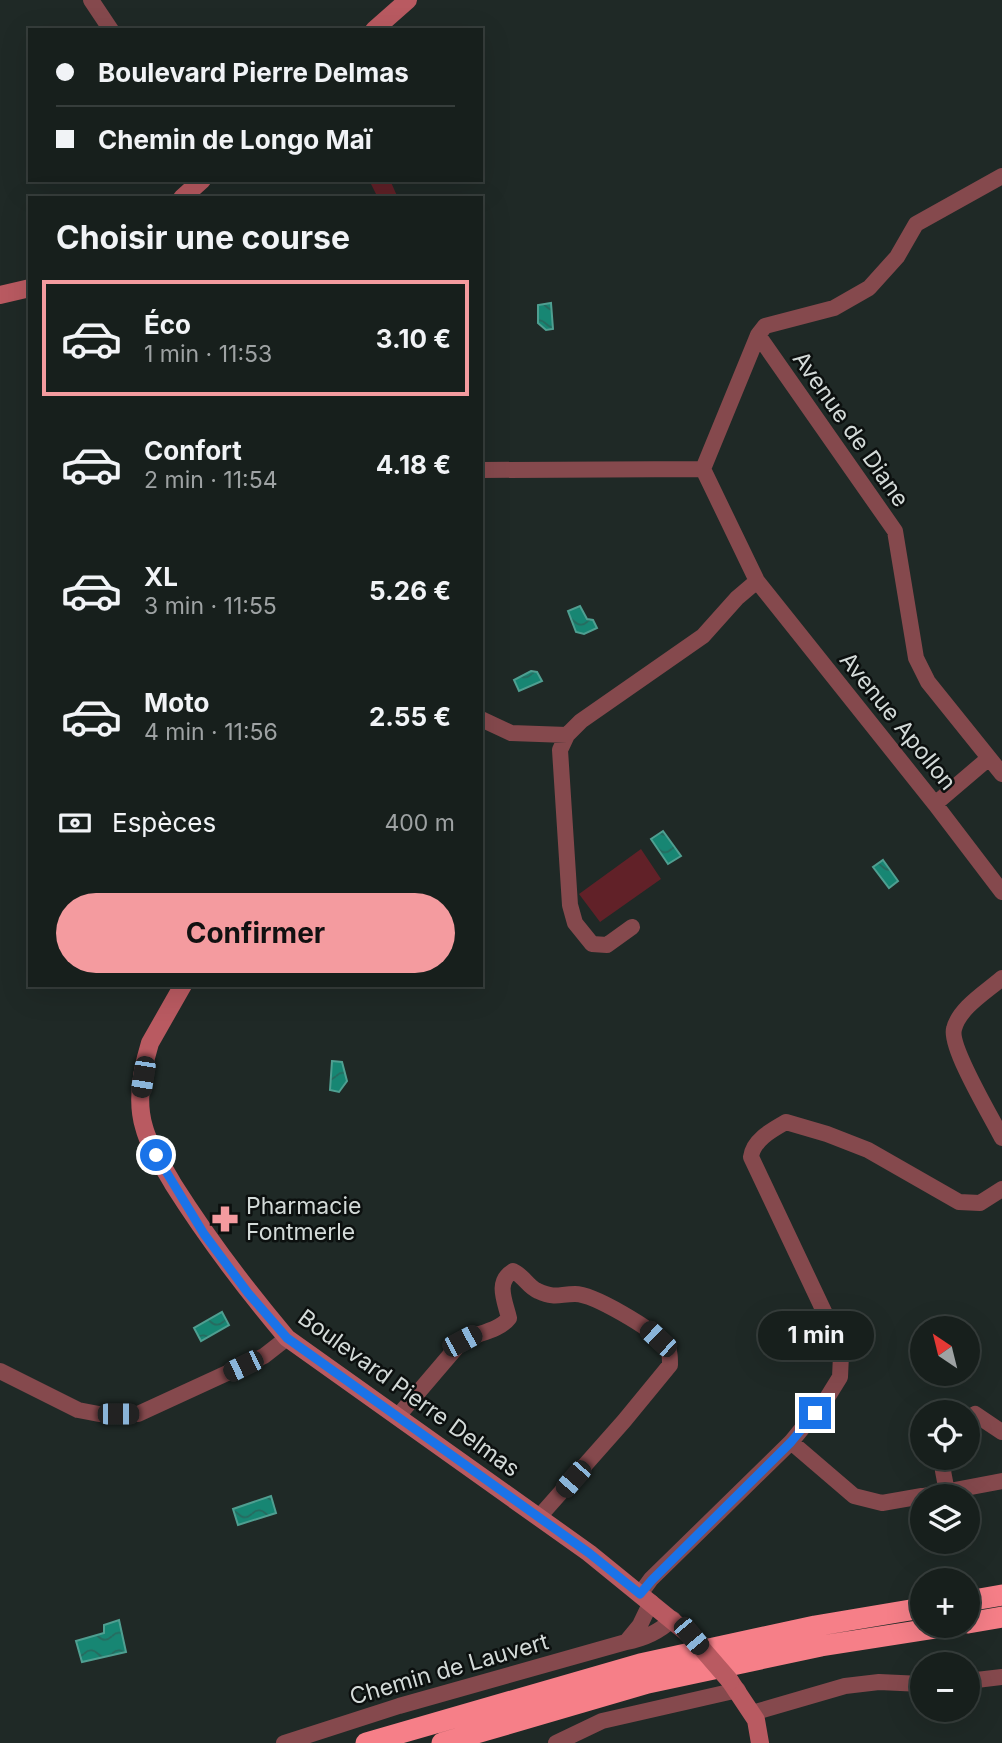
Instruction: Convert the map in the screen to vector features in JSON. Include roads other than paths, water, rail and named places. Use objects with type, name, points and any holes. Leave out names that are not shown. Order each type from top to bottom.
[{"type":"highway","points":[[980,1599],[1002,1595]]},
{"type":"highway","points":[[366,1743],[640,1664],[815,1626],[910,1610]]},
{"type":"highway","points":[[980,1621],[1002,1617]]},
{"type":"highway","points":[[442,1743],[648,1683],[821,1646],[910,1632]]},
{"type":"street","points":[[91,0],[110,28]]},
{"type":"street","points":[[376,28],[408,0]]},
{"type":"street","points":[[483,470],[702,469],[758,335],[765,326],[834,308],[869,288],[897,257],[916,224],[1002,176]]},
{"type":"street","points":[[184,196],[200,182]]},
{"type":"street","points":[[0,295],[28,288]]},
{"type":"street","name":"Avenue de Diane","points":[[758,335],[895,531],[916,658],[928,682],[1002,774]]},
{"type":"street","name":"Avenue Apollon","points":[[702,469],[757,581],[1002,892]]},
{"type":"street","points":[[632,927],[607,945],[592,944],[575,923],[570,905],[560,750],[567,735],[581,721],[704,636],[737,598],[757,581]]},
{"type":"street","points":[[483,720],[511,733],[567,735]]},
{"type":"street","points":[[935,804],[989,758]]},
{"type":"street","points":[[1002,978],[961,1014],[953,1031],[957,1052],[1002,1138]]},
{"type":"street","name":"Boulevard Pierre Delmas","points":[[182,987],[150,1043],[147,1054],[140,1100],[144,1128],[156,1155],[204,1234],[248,1293],[287,1338],[589,1553],[673,1619],[734,1685],[756,1720],[760,1743]]},
{"type":"street","points":[[626,1642],[640,1625],[652,1580],[791,1442],[827,1398],[840,1377],[841,1355],[837,1339],[751,1157],[752,1150],[767,1133],[786,1122],[869,1150],[959,1202],[980,1203],[1002,1189]]},
{"type":"street","points":[[398,1416],[462,1341],[504,1325],[509,1318],[502,1290],[503,1282],[513,1271],[527,1279],[534,1290],[552,1296],[576,1294],[596,1301],[645,1327],[666,1345],[670,1364],[624,1421],[539,1517]]},
{"type":"street","points":[[0,1371],[78,1410],[99,1414],[138,1414],[264,1356],[287,1338]]},
{"type":"street","points":[[980,1417],[1002,1432]]},
{"type":"street","points":[[791,1442],[854,1496],[882,1503],[910,1498]]},
{"type":"street","points":[[980,1485],[1002,1481]]},
{"type":"street","name":"Chemin de Lauvert","points":[[284,1743],[399,1706],[641,1640],[662,1629],[673,1619]]},
{"type":"street","points":[[980,1680],[1002,1677]]},
{"type":"street","points":[[752,1713],[845,1686],[879,1682],[910,1683]]},
{"type":"street","points":[[556,1743],[602,1721],[734,1685]]},
{"type":"water","points":[[551,303],[553,329],[546,330],[538,323],[538,305]]},
{"type":"water","points":[[580,606],[587,619],[593,620],[597,628],[584,634],[576,632],[568,611]]},
{"type":"water","points":[[531,671],[537,672],[542,681],[519,691],[514,680]]},
{"type":"water","points":[[663,831],[681,856],[668,864],[651,839]]},
{"type":"water","points":[[883,860],[898,881],[889,888],[873,867]]},
{"type":"water","points":[[332,1061],[342,1062],[347,1081],[339,1092],[330,1090]]},
{"type":"water","points":[[222,1312],[229,1325],[201,1341],[194,1328]]},
{"type":"water","points":[[271,1496],[276,1513],[238,1525],[233,1509]]},
{"type":"water","points":[[119,1620],[126,1652],[82,1662],[76,1641],[104,1633],[104,1625]]},
{"type":"place","name":"Pharmacie Fontmerle","points":[[225,1219]]}]
